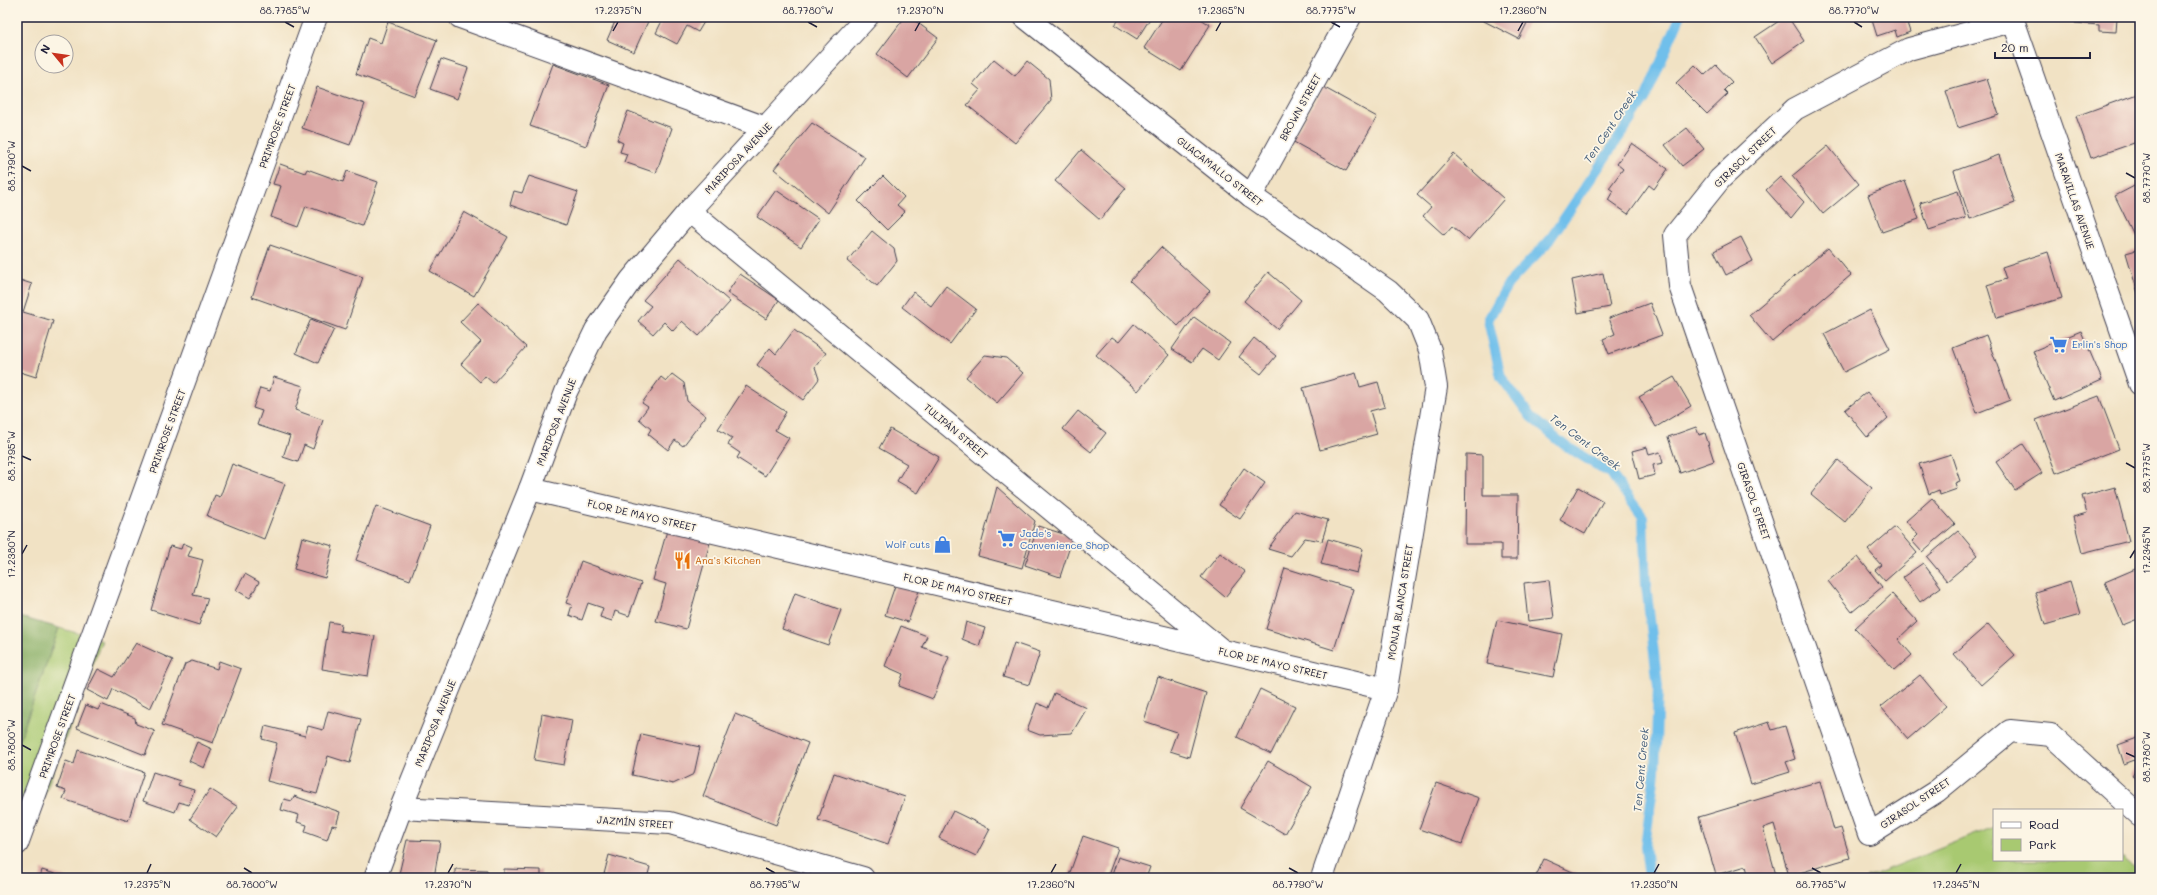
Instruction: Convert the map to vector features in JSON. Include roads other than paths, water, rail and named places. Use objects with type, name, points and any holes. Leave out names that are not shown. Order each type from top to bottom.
[{"type":"street","name":"PRIMROSE STREET","points":[[17,844],[316,17]]},
{"type":"street","points":[[460,17],[766,128]]},
{"type":"street","name":"MARIPOSA AVENUE","points":[[375,878],[401,808],[530,489],[566,392],[596,330],[632,280],[689,211],[867,17]]},
{"type":"street","name":"GUACAMALLO STREET","points":[[1025,17],[1251,196],[1388,291],[1418,320]]},
{"type":"street","name":"BROWN STREET","points":[[1251,196],[1350,17]]},
{"type":"street","name":"MARAVILLAS AVENUE","points":[[2012,19],[2140,384]]},
{"type":"street","name":"GIRASOL STREET","points":[[2012,19],[1909,49],[1795,109],[1720,179],[1675,235],[1680,286],[1869,834],[1937,792],[2010,731],[2051,735],[2140,816]]},
{"type":"street","name":"TULIPÁN STREET","points":[[689,211],[1223,651]]},
{"type":"street","name":"MONJA BLANCA STREET","points":[[1322,878],[1386,689],[1436,387],[1430,350],[1418,320]]},
{"type":"street","name":"FLOR DE MAYO STREET","points":[[530,489],[1386,689]]},
{"type":"street","name":"JAZMÍN STREET","points":[[401,808],[670,823],[863,878]]},
{"type":"waterway","name":"Ten Cent Creek","points":[[1649,878],[1645,846],[1655,772],[1658,687],[1646,585],[1643,517],[1611,474],[1563,444],[1531,417],[1501,377],[1488,320],[1508,284],[1548,242],[1645,99],[1680,17]]},
{"type":"place","name":"Erlin's Shop","points":[[2059,344]]},
{"type":"place","name":"Jade's Convenience Shop","points":[[1007,539]]},
{"type":"place","name":"Wolf cuts","points":[[943,544]]},
{"type":"place","name":"Ana's Kitchen","points":[[682,560]]}]
